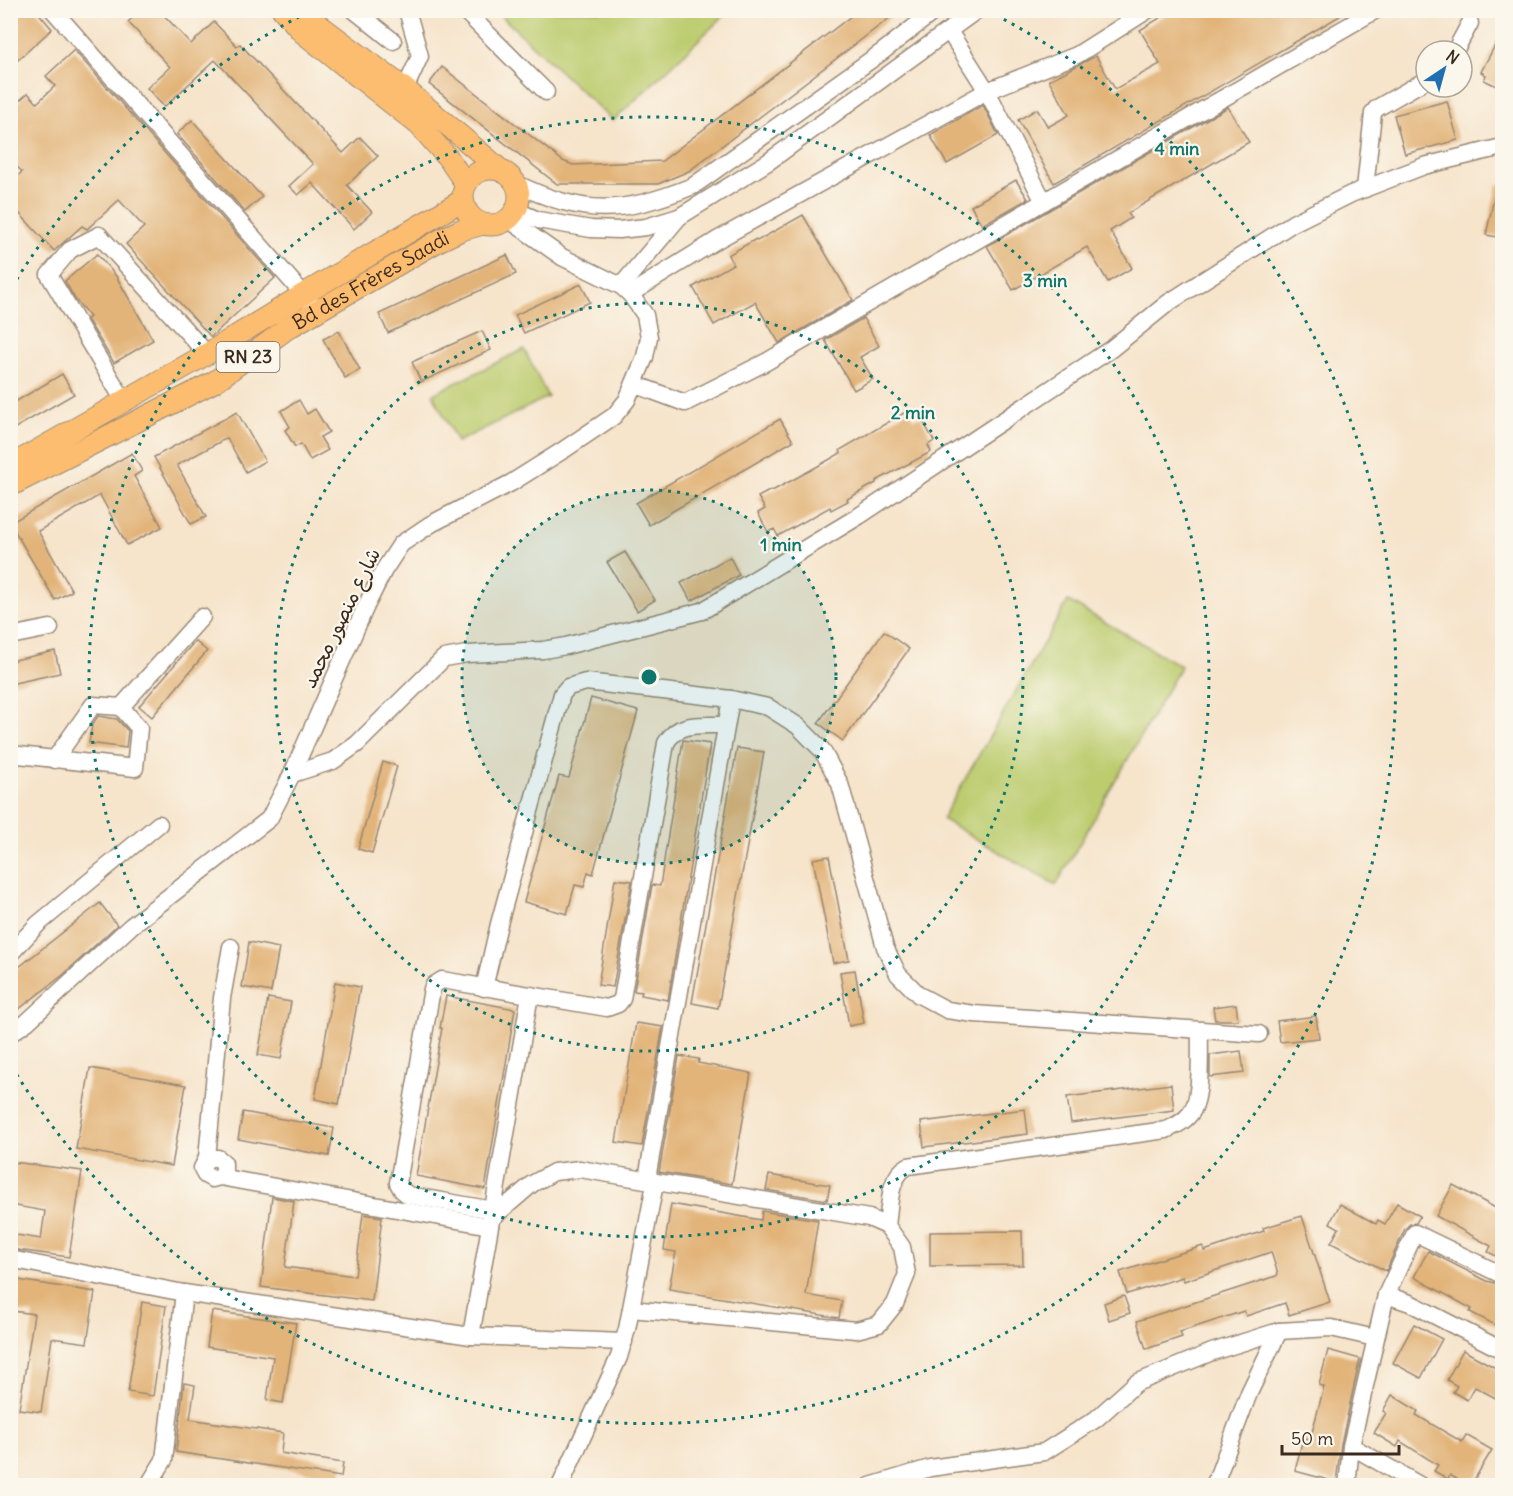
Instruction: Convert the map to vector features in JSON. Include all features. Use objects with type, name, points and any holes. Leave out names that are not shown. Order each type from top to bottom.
[{"type":"main road","points":[[283,10],[302,32],[419,125],[448,158],[465,192],[470,215],[483,224],[492,225],[512,214],[518,192],[509,178],[405,89],[297,10]]},
{"type":"main road","points":[[440,216],[450,188],[448,158]]},
{"type":"main road","points":[[465,192],[477,173],[485,170],[494,170],[509,178]]},
{"type":"main road","name":"RN 23","points":[[440,216],[465,192]]},
{"type":"main road","name":"Bd des Frères Saadi","points":[[10,486],[214,382],[288,328],[310,302],[440,216]]},
{"type":"main road","name":"Bd des Frères Saadi","points":[[10,466],[207,354],[461,230],[483,224]]},
{"type":"street","points":[[54,10],[310,302]]},
{"type":"street","points":[[354,10],[393,41]]},
{"type":"street","points":[[405,89],[420,56],[407,10]]},
{"type":"street","points":[[464,10],[546,92]]},
{"type":"street","points":[[509,178],[544,198],[584,208],[639,204],[660,199],[693,186],[882,52],[936,10]]},
{"type":"street","points":[[512,214],[591,229],[619,230],[646,227],[679,218],[768,162],[977,10]]},
{"type":"street","points":[[625,290],[987,91],[1077,55],[1148,10]]},
{"type":"street","points":[[634,384],[685,403],[766,362],[1376,10]]},
{"type":"street","points":[[1461,39],[1470,23]]},
{"type":"street","points":[[949,31],[987,91],[1044,202]]},
{"type":"street","points":[[1365,189],[1373,113],[1377,108],[1414,87]]},
{"type":"street","points":[[292,774],[333,761],[357,744],[444,658],[566,646],[702,611],[859,516],[1111,349],[1168,303],[1303,218],[1365,189],[1424,166],[1503,147]]},
{"type":"street","points":[[512,214],[562,258],[625,290]]},
{"type":"street","points":[[625,290],[679,218]]},
{"type":"street","points":[[124,401],[49,275],[70,250],[99,235],[207,354]]},
{"type":"street","name":"شارع منصور محمد","points":[[10,1035],[131,926],[269,819],[292,774],[366,606],[384,570],[401,544],[431,524],[512,483],[614,416],[627,400],[645,357],[649,337],[645,315],[625,290]]},
{"type":"street","points":[[121,707],[202,617]]},
{"type":"street","points":[[10,636],[50,628]]},
{"type":"street","points":[[484,988],[499,924],[562,694],[568,687],[586,682],[731,699],[768,707],[798,726],[822,750],[840,784],[885,947],[898,974],[919,995],[947,1010],[974,1014],[1259,1034]]},
{"type":"street","points":[[560,1485],[612,1374],[624,1342],[654,1189],[648,1173],[731,699]]},
{"type":"street","points":[[10,754],[54,760],[135,768],[139,728],[121,707],[93,705],[54,760]]},
{"type":"street","points":[[491,1218],[408,1195],[398,1183],[432,989],[442,980],[607,1008],[618,1004],[622,999],[666,743],[671,734],[684,726],[726,725]]},
{"type":"street","points":[[10,954],[38,924],[159,824]]},
{"type":"street","points":[[231,947],[222,998],[207,1158],[218,1158],[224,1163],[224,1171],[219,1177],[491,1218],[532,1184],[554,1172],[580,1169],[869,1218],[886,1226],[902,1246],[907,1274],[896,1304],[879,1324],[856,1330],[631,1309]]},
{"type":"street","points":[[471,1336],[530,995]]},
{"type":"street","points":[[886,1226],[893,1183],[896,1175],[908,1166],[1166,1130],[1177,1125],[1190,1114],[1197,1102],[1200,1031]]},
{"type":"street","points":[[1347,1485],[1351,1446],[1386,1295],[1415,1233],[1503,1275]]},
{"type":"street","points":[[10,1259],[184,1293],[471,1336],[624,1342]]},
{"type":"street","points":[[148,1485],[164,1460],[184,1293]]},
{"type":"street","points":[[1386,1295],[1410,1303],[1503,1350]]},
{"type":"street","points":[[870,1485],[930,1468],[1044,1452],[1096,1419],[1136,1383],[1212,1352],[1279,1331],[1331,1328],[1375,1338]]},
{"type":"street","points":[[1214,1485],[1250,1394],[1279,1331]]},
{"type":"street","points":[[1351,1446],[1421,1485]]},
{"type":"green space","points":[[496,11],[729,11],[613,121]]},
{"type":"green space","points":[[524,349],[548,397],[457,442],[433,394]]},
{"type":"green space","points":[[1068,601],[1181,666],[1056,885],[942,819]]},
{"type":"building","points":[[10,10],[36,10],[52,29],[10,67]]},
{"type":"building","points":[[141,10],[159,10],[191,44],[214,22],[237,46],[240,44],[343,153],[360,137],[378,156],[347,185],[372,212],[354,229],[312,183],[298,195],[289,186],[313,164],[215,60],[164,107],[147,88],[170,67],[128,22]]},
{"type":"building","points":[[859,10],[900,10],[689,171],[658,184],[557,184],[429,84],[442,67],[563,161],[573,165],[662,161]]},
{"type":"building","points":[[1173,10],[1350,10],[1054,183],[1018,120],[1037,109],[1048,127],[1069,115],[1049,80],[1096,56],[1115,89],[1160,64],[1140,30]]},
{"type":"building","points":[[1503,30],[1503,89],[1484,80],[1486,75],[1481,72]]},
{"type":"building","points":[[74,50],[275,278],[211,337],[126,244],[144,227],[119,200],[87,229],[82,226],[54,251],[10,203],[10,183],[22,172],[10,159],[10,109],[28,93],[37,103],[55,86],[46,76]]},
{"type":"building","points":[[1447,101],[1458,140],[1405,154],[1394,115]]},
{"type":"building","points":[[983,105],[998,135],[947,164],[930,135]]},
{"type":"building","points":[[1228,107],[1249,142],[1128,213],[1131,218],[1110,231],[1132,268],[1108,282],[1087,247],[1013,290],[987,246]]},
{"type":"building","points":[[192,120],[262,197],[245,212],[177,134]]},
{"type":"building","points":[[1016,180],[1028,199],[982,225],[971,206]]},
{"type":"building","points":[[1497,184],[1503,185],[1503,238],[1486,235]]},
{"type":"building","points":[[803,215],[853,300],[779,343],[755,302],[714,325],[693,287],[733,264],[728,255]]},
{"type":"building","points":[[97,254],[116,276],[153,340],[114,363],[87,319],[90,317],[75,299],[65,281]]},
{"type":"building","points":[[507,255],[516,274],[388,333],[379,314]]},
{"type":"building","points":[[581,284],[590,302],[524,333],[515,315]]},
{"type":"building","points":[[863,318],[879,346],[860,357],[873,379],[854,390],[825,340]]},
{"type":"building","points":[[339,331],[360,370],[345,378],[323,339]]},
{"type":"building","points":[[482,331],[491,350],[421,382],[412,362]]},
{"type":"building","points":[[62,374],[74,394],[10,431],[10,405]]},
{"type":"building","points":[[299,400],[307,414],[315,409],[329,432],[320,437],[328,450],[310,460],[301,444],[295,447],[285,430],[290,427],[281,411]]},
{"type":"building","points":[[909,410],[914,419],[920,416],[934,441],[928,445],[931,452],[876,481],[831,510],[830,507],[778,536],[774,529],[768,532],[758,513],[765,509],[758,497],[841,453],[840,450]]},
{"type":"building","points":[[237,412],[265,461],[246,472],[227,438],[177,465],[206,517],[191,524],[154,457]]},
{"type":"building","points":[[780,419],[793,441],[649,525],[636,503]]},
{"type":"building","points":[[132,453],[142,471],[134,476],[162,527],[127,545],[100,495],[38,531],[72,591],[55,600],[10,523]]},
{"type":"building","points":[[625,552],[655,600],[637,611],[607,562]]},
{"type":"building","points":[[730,557],[739,575],[691,601],[681,583]]},
{"type":"building","points":[[884,631],[909,649],[843,741],[818,723]]},
{"type":"building","points":[[195,641],[207,651],[152,717],[139,706]]},
{"type":"building","points":[[55,651],[60,673],[10,684],[10,661]]},
{"type":"building","points":[[591,698],[638,711],[593,874],[588,872],[584,887],[575,885],[567,914],[524,902],[559,776],[569,778]]},
{"type":"building","points":[[98,716],[117,719],[128,731],[126,748],[89,743],[92,725]]},
{"type":"building","points":[[683,740],[710,744],[668,1000],[641,995],[642,992],[634,991],[652,885],[660,886]]},
{"type":"building","points":[[737,748],[764,752],[718,1008],[692,1003]]},
{"type":"building","points":[[383,762],[397,766],[372,853],[358,849]]},
{"type":"building","points":[[829,856],[849,960],[833,963],[813,859]]},
{"type":"building","points":[[615,879],[632,881],[613,987],[598,985]]},
{"type":"building","points":[[100,903],[117,925],[63,975],[10,1016],[10,974]]},
{"type":"building","points":[[249,942],[279,948],[271,992],[242,987]]},
{"type":"building","points":[[855,970],[864,1023],[849,1026],[840,972]]},
{"type":"building","points":[[335,982],[360,987],[339,1104],[315,1099]]},
{"type":"building","points":[[446,996],[515,1009],[485,1189],[416,1176]]},
{"type":"building","points":[[268,998],[291,1002],[281,1059],[258,1055]]},
{"type":"building","points":[[1236,1004],[1238,1020],[1215,1020],[1213,1007]]},
{"type":"building","points":[[1316,1016],[1319,1038],[1280,1042],[1277,1021]]},
{"type":"building","points":[[636,1023],[663,1027],[642,1146],[616,1142]]},
{"type":"building","points":[[1241,1051],[1244,1073],[1210,1077],[1210,1055]]},
{"type":"building","points":[[679,1056],[699,1059],[698,1063],[751,1073],[732,1184],[659,1172]]},
{"type":"building","points":[[90,1068],[186,1085],[172,1166],[76,1149]]},
{"type":"building","points":[[1171,1084],[1174,1110],[1071,1123],[1067,1097]]},
{"type":"building","points":[[1025,1109],[1028,1134],[924,1147],[921,1122]]},
{"type":"building","points":[[243,1112],[334,1128],[329,1156],[238,1139]]},
{"type":"building","points":[[13,1162],[82,1171],[69,1257],[10,1249],[10,1234],[41,1239],[45,1211],[10,1205]]},
{"type":"building","points":[[769,1175],[830,1185],[827,1200],[766,1190]]},
{"type":"building","points":[[1453,1185],[1503,1212],[1503,1264],[1498,1261],[1500,1258],[1488,1252],[1491,1246],[1436,1216]]},
{"type":"building","points":[[272,1197],[294,1201],[285,1267],[355,1276],[363,1214],[382,1217],[372,1301],[261,1287]]},
{"type":"building","points":[[1397,1203],[1420,1216],[1416,1223],[1410,1224],[1405,1229],[1386,1271],[1331,1243],[1339,1228],[1330,1223],[1340,1204],[1376,1224],[1378,1220],[1385,1224]]},
{"type":"building","points":[[671,1204],[761,1220],[762,1211],[818,1220],[806,1295],[842,1301],[839,1318],[669,1289],[676,1252],[664,1250]]},
{"type":"building","points":[[1302,1216],[1330,1302],[1289,1315],[1285,1303],[1246,1316],[1244,1311],[1180,1332],[1182,1337],[1146,1349],[1137,1321],[1276,1276],[1278,1274],[1271,1252],[1184,1281],[1183,1277],[1127,1294],[1120,1272],[1203,1246],[1204,1251],[1264,1231],[1263,1228]]},
{"type":"building","points":[[1022,1231],[1023,1265],[930,1266],[930,1232]]},
{"type":"building","points":[[1428,1251],[1487,1281],[1503,1285],[1503,1329],[1470,1312],[1472,1309],[1414,1277]]},
{"type":"building","points":[[18,1280],[95,1292],[87,1343],[52,1338],[41,1412],[19,1409],[34,1314],[13,1311]]},
{"type":"building","points":[[1124,1296],[1130,1313],[1109,1320],[1104,1303]]},
{"type":"building","points":[[142,1302],[166,1306],[153,1396],[128,1392]]},
{"type":"building","points":[[212,1311],[296,1323],[283,1403],[267,1400],[273,1357],[207,1347]]},
{"type":"building","points":[[1414,1324],[1442,1339],[1421,1378],[1393,1363]]},
{"type":"building","points":[[1328,1350],[1360,1359],[1341,1444],[1336,1482],[1295,1471],[1303,1438],[1310,1440],[1324,1387],[1319,1385]]},
{"type":"building","points":[[1463,1350],[1503,1372],[1503,1402],[1475,1387],[1467,1400],[1453,1392],[1457,1386],[1447,1380]]},
{"type":"building","points":[[184,1383],[195,1385],[190,1419],[283,1433],[281,1453],[343,1463],[341,1477],[176,1452]]},
{"type":"building","points":[[1392,1395],[1418,1411],[1416,1415],[1462,1442],[1466,1435],[1492,1450],[1471,1485],[1450,1475],[1448,1479],[1434,1471],[1438,1465],[1400,1441],[1397,1447],[1374,1433],[1386,1413],[1383,1411]]}]
